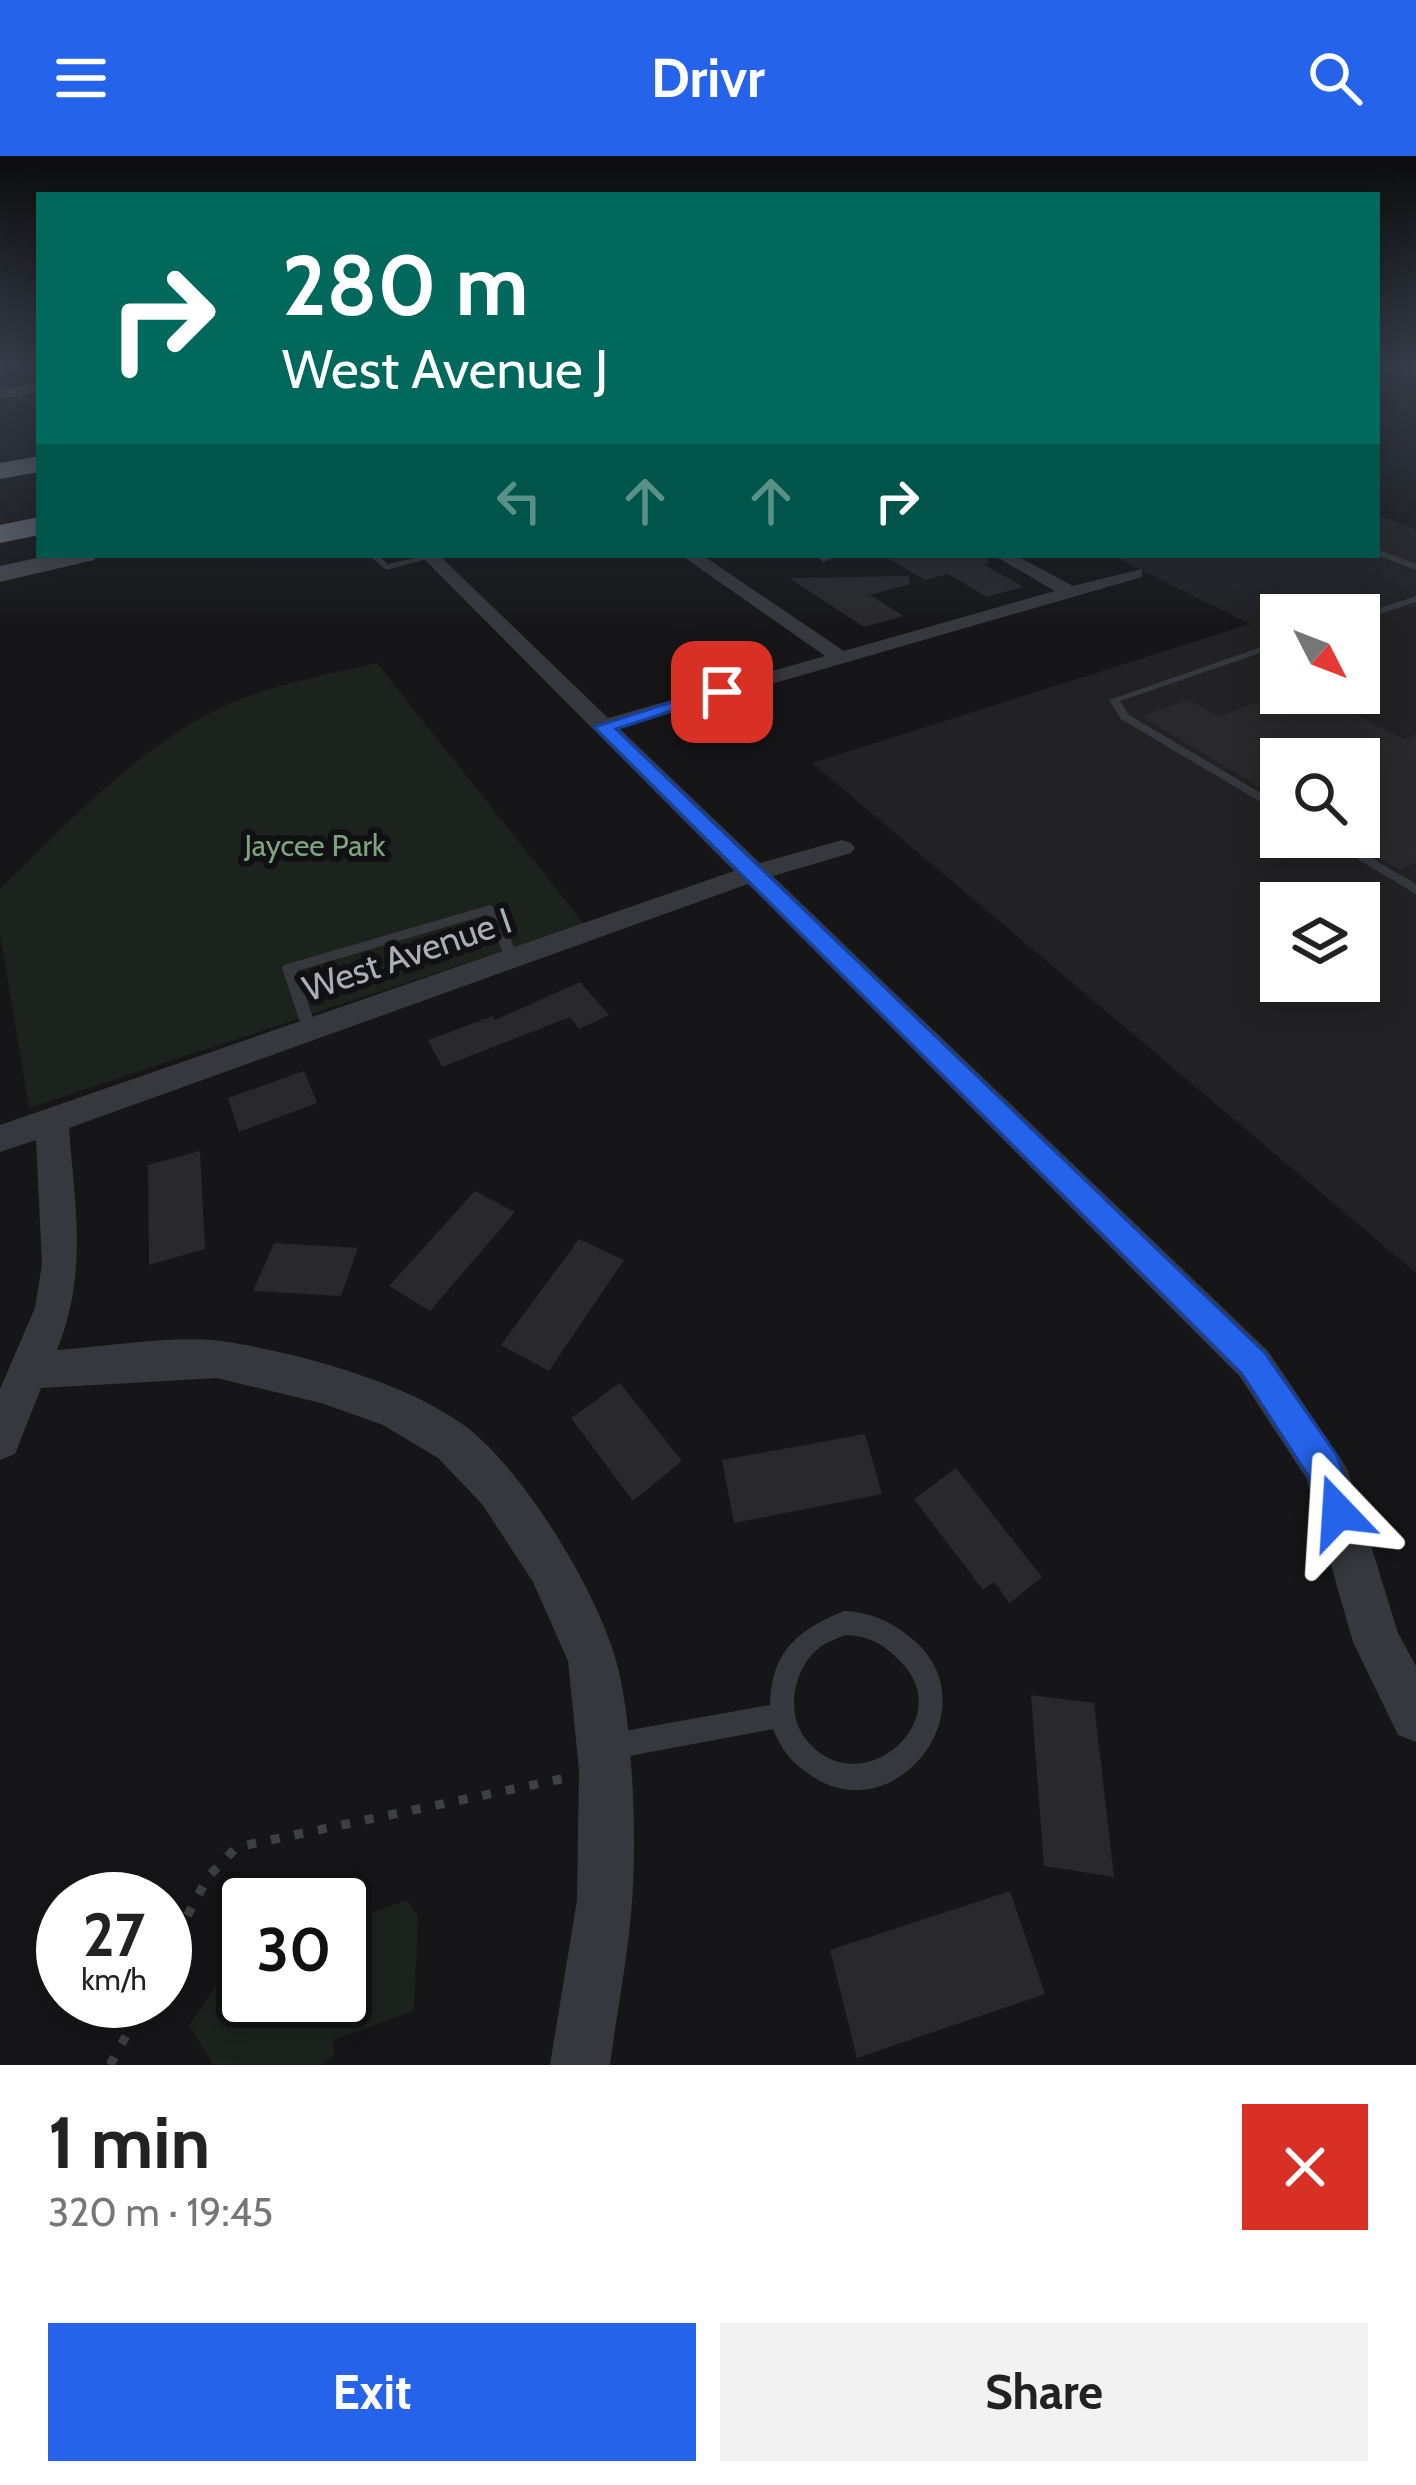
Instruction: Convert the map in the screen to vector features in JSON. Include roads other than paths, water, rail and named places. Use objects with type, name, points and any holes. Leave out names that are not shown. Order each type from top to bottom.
[{"type":"highway","points":[[0,468],[36,462]]},
{"type":"highway","points":[[0,500],[36,494]]},
{"type":"highway","points":[[0,524],[36,522]]},
{"type":"highway","points":[[0,534],[36,523]]},
{"type":"main road","points":[[0,574],[72,558]]},
{"type":"street","points":[[432,558],[1253,1364],[1324,1468],[1377,1642],[1416,1717]]},
{"type":"street","points":[[694,558],[840,657]]},
{"type":"street","points":[[1008,558],[1071,592]]},
{"type":"street","points":[[603,727],[1136,573]]},
{"type":"street","name":"West Avenue I","points":[[0,1139],[754,873],[842,848]]},
{"type":"street","points":[[0,1439],[54,1308],[61,1264],[52,1121]]},
{"type":"street","points":[[31,1370],[217,1359],[321,1384],[395,1409],[453,1443],[497,1489],[549,1566],[592,1659],[603,1759],[605,1900],[580,2065]]},
{"type":"lane","points":[[1380,553],[1416,567]]},
{"type":"lane","points":[[377,558],[386,567],[422,558]]},
{"type":"lane","points":[[1380,611],[1416,599]]},
{"type":"lane","points":[[1260,650],[1114,700],[1125,717],[1260,797]]},
{"type":"lane","points":[[1362,858],[1416,890]]},
{"type":"lane","points":[[309,1030],[290,968],[490,909],[512,958]]},
{"type":"lane","points":[[844,1623],[869,1623],[912,1651],[932,1690],[933,1708],[920,1745],[885,1774],[850,1780],[819,1771],[795,1749],[783,1714],[784,1678],[808,1641],[844,1623]]},
{"type":"lane","points":[[603,1759],[783,1714]]},
{"type":"park label","name":"Jaycee Park","points":[[315,845]]}]
